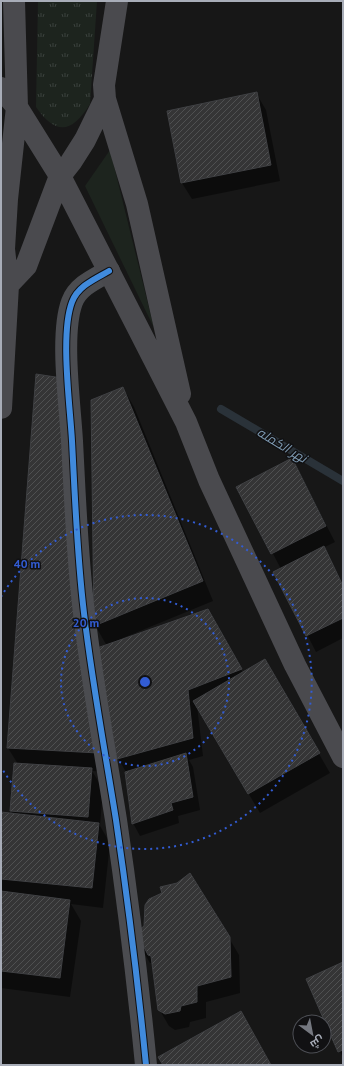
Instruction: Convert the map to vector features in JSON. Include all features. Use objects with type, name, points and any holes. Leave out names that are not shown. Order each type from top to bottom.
[{"type":"main road","points":[[1,408],[8,285],[4,249],[7,199],[16,107],[14,1]]},
{"type":"main road","points":[[117,1],[104,85],[105,99],[118,139],[145,238],[186,422]]},
{"type":"main road","points":[[1,88],[16,107],[60,176],[109,271],[186,422],[209,480],[285,644],[343,757]]},
{"type":"main road","points":[[8,285],[26,266],[60,176],[85,140],[105,99]]},
{"type":"street","points":[[109,271],[86,283],[73,300],[68,314],[68,372],[77,546],[83,609],[121,858],[137,979],[146,1065]]},
{"type":"green space","points":[[38,1],[97,1],[90,104],[77,121],[64,127],[50,123],[36,107]]},
{"type":"green space","points":[[110,150],[154,328],[85,186]]},
{"type":"building","points":[[257,92],[271,165],[181,183],[167,111]]},
{"type":"building","points":[[36,374],[62,378],[98,753],[7,748]]},
{"type":"building","points":[[123,387],[203,581],[94,626],[91,400]]},
{"type":"building","points":[[292,458],[326,526],[271,554],[236,487]]},
{"type":"building","points":[[324,546],[343,586],[343,618],[306,636],[273,572]]},
{"type":"building","points":[[208,609],[242,669],[188,690],[193,738],[117,759],[97,648]]},
{"type":"building","points":[[265,659],[320,753],[248,794],[193,701]]},
{"type":"building","points":[[186,753],[193,797],[171,803],[173,810],[132,824],[125,772]]},
{"type":"building","points":[[14,763],[92,768],[88,817],[10,811]]},
{"type":"building","points":[[1,812],[99,823],[92,888],[1,879]]},
{"type":"building","points":[[190,873],[230,937],[231,977],[197,986],[197,1002],[181,1006],[180,1011],[165,1014],[158,1010],[151,956],[148,955],[144,947],[139,930],[144,926],[145,905],[149,899],[162,893],[160,887],[177,883]]},
{"type":"building","points":[[1,891],[70,900],[60,978],[1,971]]},
{"type":"building","points":[[343,962],[343,1050],[338,1052],[332,1038],[332,1014],[321,1014],[306,979]]},
{"type":"building","points":[[241,1011],[271,1065],[163,1065],[158,1057]]},
{"type":"waterway","name":"نهر الكمله","points":[[221,409],[343,481]]},
{"type":"cycle path","points":[[109,271],[83,287],[75,296],[68,316],[66,351],[78,549],[84,613],[125,881],[146,1065]]}]
